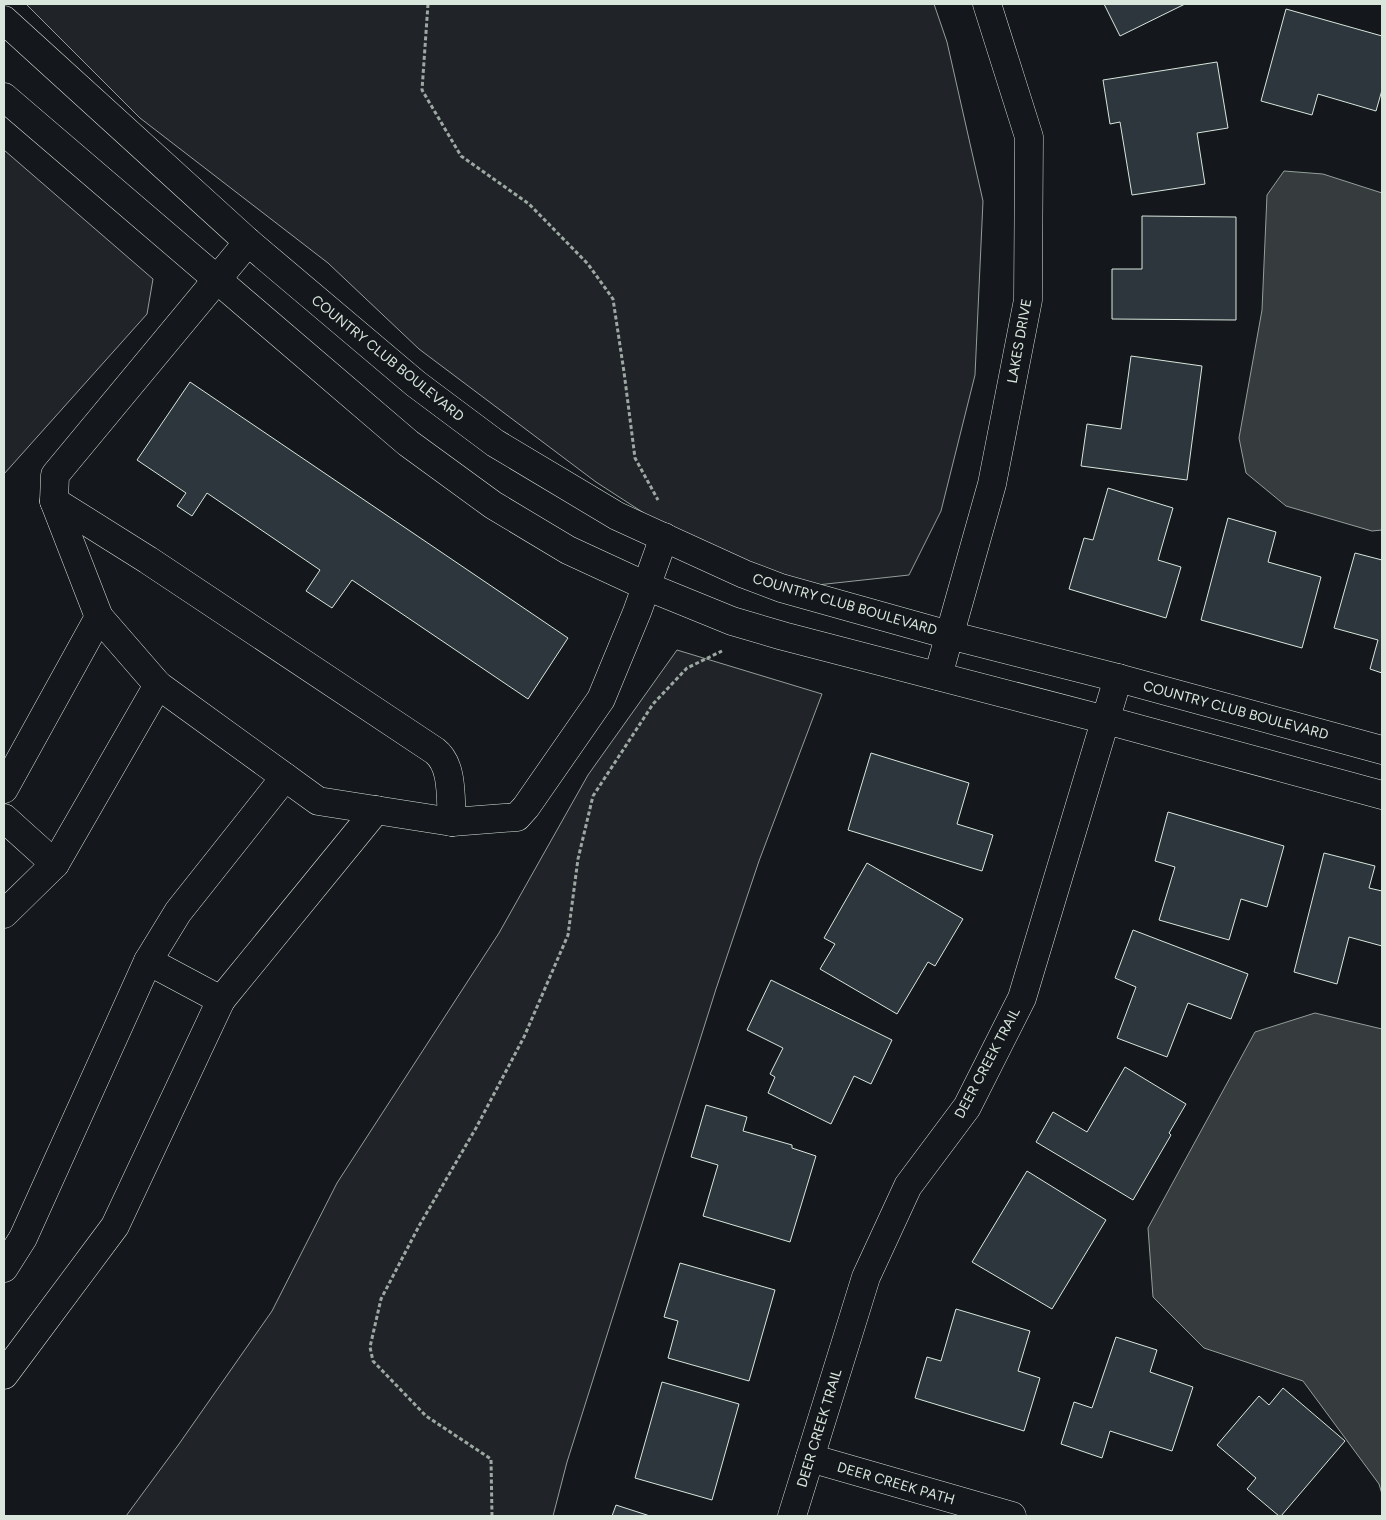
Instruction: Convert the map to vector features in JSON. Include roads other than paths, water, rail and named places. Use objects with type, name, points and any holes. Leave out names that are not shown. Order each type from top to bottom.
[{"type":"street","name":"LAKES DRIVE","points":[[938,676],[992,484],[1028,300],[1029,137],[987,4]]},
{"type":"street","name":"COUNTRY CLUB BOULEVARD","points":[[4,20],[248,242],[416,384],[495,443],[617,516],[744,574],[781,588],[949,635],[1118,678],[1382,750]]},
{"type":"street","points":[[4,97],[408,443],[493,505],[568,550],[646,586],[732,621],[1382,795]]},
{"type":"street","points":[[248,242],[55,475],[54,501],[99,616],[158,685],[318,801],[452,822],[517,817],[526,807],[601,699],[664,537]]},
{"type":"street","points":[[54,501],[156,566],[435,751],[442,757],[448,769],[452,822]]},
{"type":"street","points":[[4,789],[99,616]]},
{"type":"street","name":"DEER CREEK TRAIL","points":[[792,1516],[866,1277],[908,1186],[967,1107],[1022,998],[1118,678]]},
{"type":"street","points":[[4,914],[55,864],[158,685]]},
{"type":"street","points":[[4,1268],[23,1238],[148,961],[178,912],[285,777]]},
{"type":"street","points":[[4,1375],[115,1226],[221,1000],[376,810]]},
{"type":"street","points":[[4,818],[55,864]]},
{"type":"street","points":[[148,961],[221,1000]]},
{"type":"street","name":"DEER CREEK PATH","points":[[810,1458],[1012,1516]]}]
